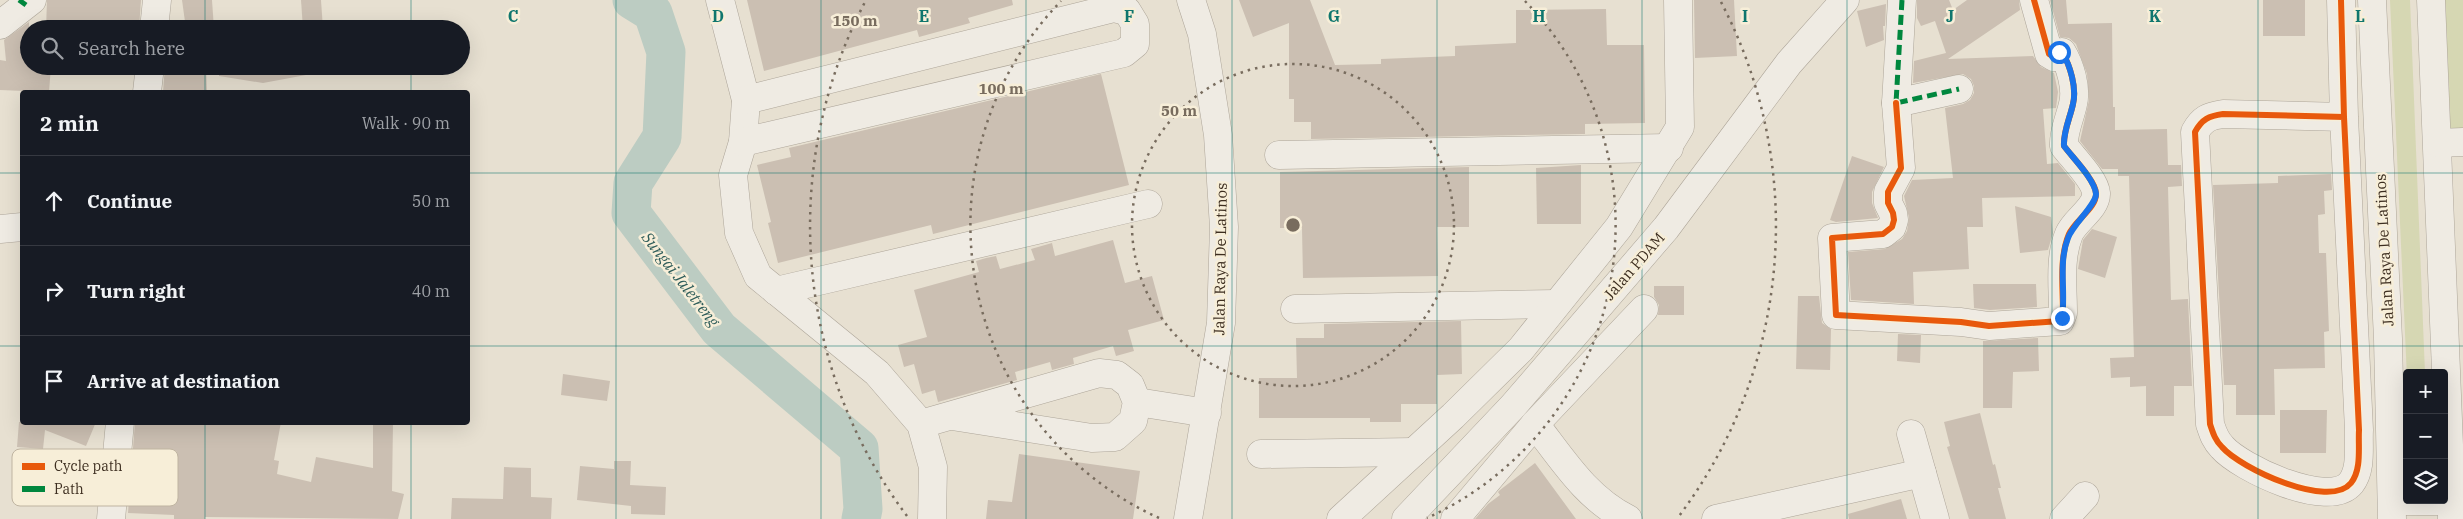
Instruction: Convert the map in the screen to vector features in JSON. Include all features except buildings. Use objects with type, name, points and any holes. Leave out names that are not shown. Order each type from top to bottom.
[{"type":"street","points":[[0,24],[32,0]]},
{"type":"street","points":[[155,20],[158,0]]},
{"type":"street","points":[[720,0],[746,100],[744,142],[733,175],[739,232],[758,276],[877,373],[922,424],[933,467],[932,519]]},
{"type":"street","name":"Jalan Raya De Latinos","points":[[1188,519],[1221,323],[1224,227],[1218,135],[1202,34],[1192,0]]},
{"type":"street","points":[[1341,519],[1414,452],[1520,349],[1619,227],[1669,148],[1680,127],[1678,0]]},
{"type":"street","name":"Jalan PDAM","points":[[1406,519],[1513,406],[1666,228],[1789,63],[1845,0]]},
{"type":"street","points":[[1902,0],[1896,103],[1901,168],[1888,192],[1888,203],[1894,220],[1892,227],[1883,234],[1832,238],[1836,315],[1961,322],[1989,326],[2060,322],[2063,313],[2063,257],[2067,241],[2072,227],[2095,201],[2096,194],[2094,184],[2064,146],[2064,139],[2074,102],[2068,62],[2062,52],[2054,57],[2050,54],[2034,0]]},
{"type":"street","points":[[2341,0],[2344,117],[2358,420],[2357,472],[2350,485],[2329,492],[2309,491],[2268,476],[2239,462],[2222,448],[2214,436],[2210,424],[2195,132],[2199,123],[2209,116],[2223,114],[2344,117]]},
{"type":"street","name":"Jalan Raya De Latinos","points":[[2372,0],[2388,339],[2392,510],[2452,510],[2450,142],[2431,0]]},
{"type":"street","points":[[744,142],[1124,53],[1135,44],[1135,24],[1127,11],[1114,8],[746,100]]},
{"type":"street","points":[[147,90],[149,75]]},
{"type":"street","points":[[1896,103],[1959,89]]},
{"type":"street","points":[[1279,155],[1669,148]]},
{"type":"street","points":[[776,290],[1148,204]]},
{"type":"street","points":[[0,229],[20,227]]},
{"type":"street","points":[[1295,309],[1556,304]]},
{"type":"street","points":[[1455,519],[1535,424],[1644,309]]},
{"type":"street","points":[[922,424],[1099,373],[1117,375],[1130,385],[1137,402],[1132,421],[1116,437],[1092,438],[952,416]]},
{"type":"street","points":[[1137,402],[1207,412]]},
{"type":"street","points":[[1535,424],[1584,488],[1610,510],[1628,519]]},
{"type":"street","points":[[117,449],[120,425]]},
{"type":"street","points":[[1911,434],[1935,519]]},
{"type":"street","points":[[1261,454],[1414,452]]},
{"type":"street","points":[[1716,519],[1922,473]]},
{"type":"street","points":[[2064,519],[2085,496]]},
{"type":"street","points":[[111,519],[112,506]]},
{"type":"green space","points":[[2390,0],[2410,0],[2425,369],[2407,369]]},
{"type":"green space","points":[[2439,0],[2463,0],[2463,130],[2448,128]]},
{"type":"waterway","name":"Sungai Jaletreng","points":[[632,0],[653,13],[666,52],[662,137],[633,183],[631,213],[719,329],[859,448],[863,509],[861,519]]},
{"type":"marked path","points":[[19,0],[26,5]]},
{"type":"marked path","points":[[1902,0],[1896,103],[1959,89]]},
{"type":"cycle path","points":[[1896,103],[1901,168],[1888,192],[1888,203],[1894,220],[1892,227],[1883,234],[1832,238],[1836,315],[1961,322],[1989,326],[2060,321],[2063,313],[2062,273],[2066,243],[2072,229],[2093,204],[2096,193],[2088,176],[2064,146],[2074,98],[2072,77],[2062,52],[2054,57],[2049,54],[2034,0]]},
{"type":"cycle path","points":[[2341,0],[2344,117],[2359,458],[2357,471],[2351,483],[2340,490],[2324,492],[2305,489],[2265,475],[2232,456],[2222,447],[2212,430],[2210,424],[2195,132],[2206,119],[2223,114],[2344,117]]},
{"type":"route","points":[[2059,52],[2062,52],[2068,62],[2074,93],[2074,102],[2064,139],[2064,146],[2094,184],[2096,194],[2095,201],[2072,227],[2067,241],[2063,257],[2062,318]]}]
